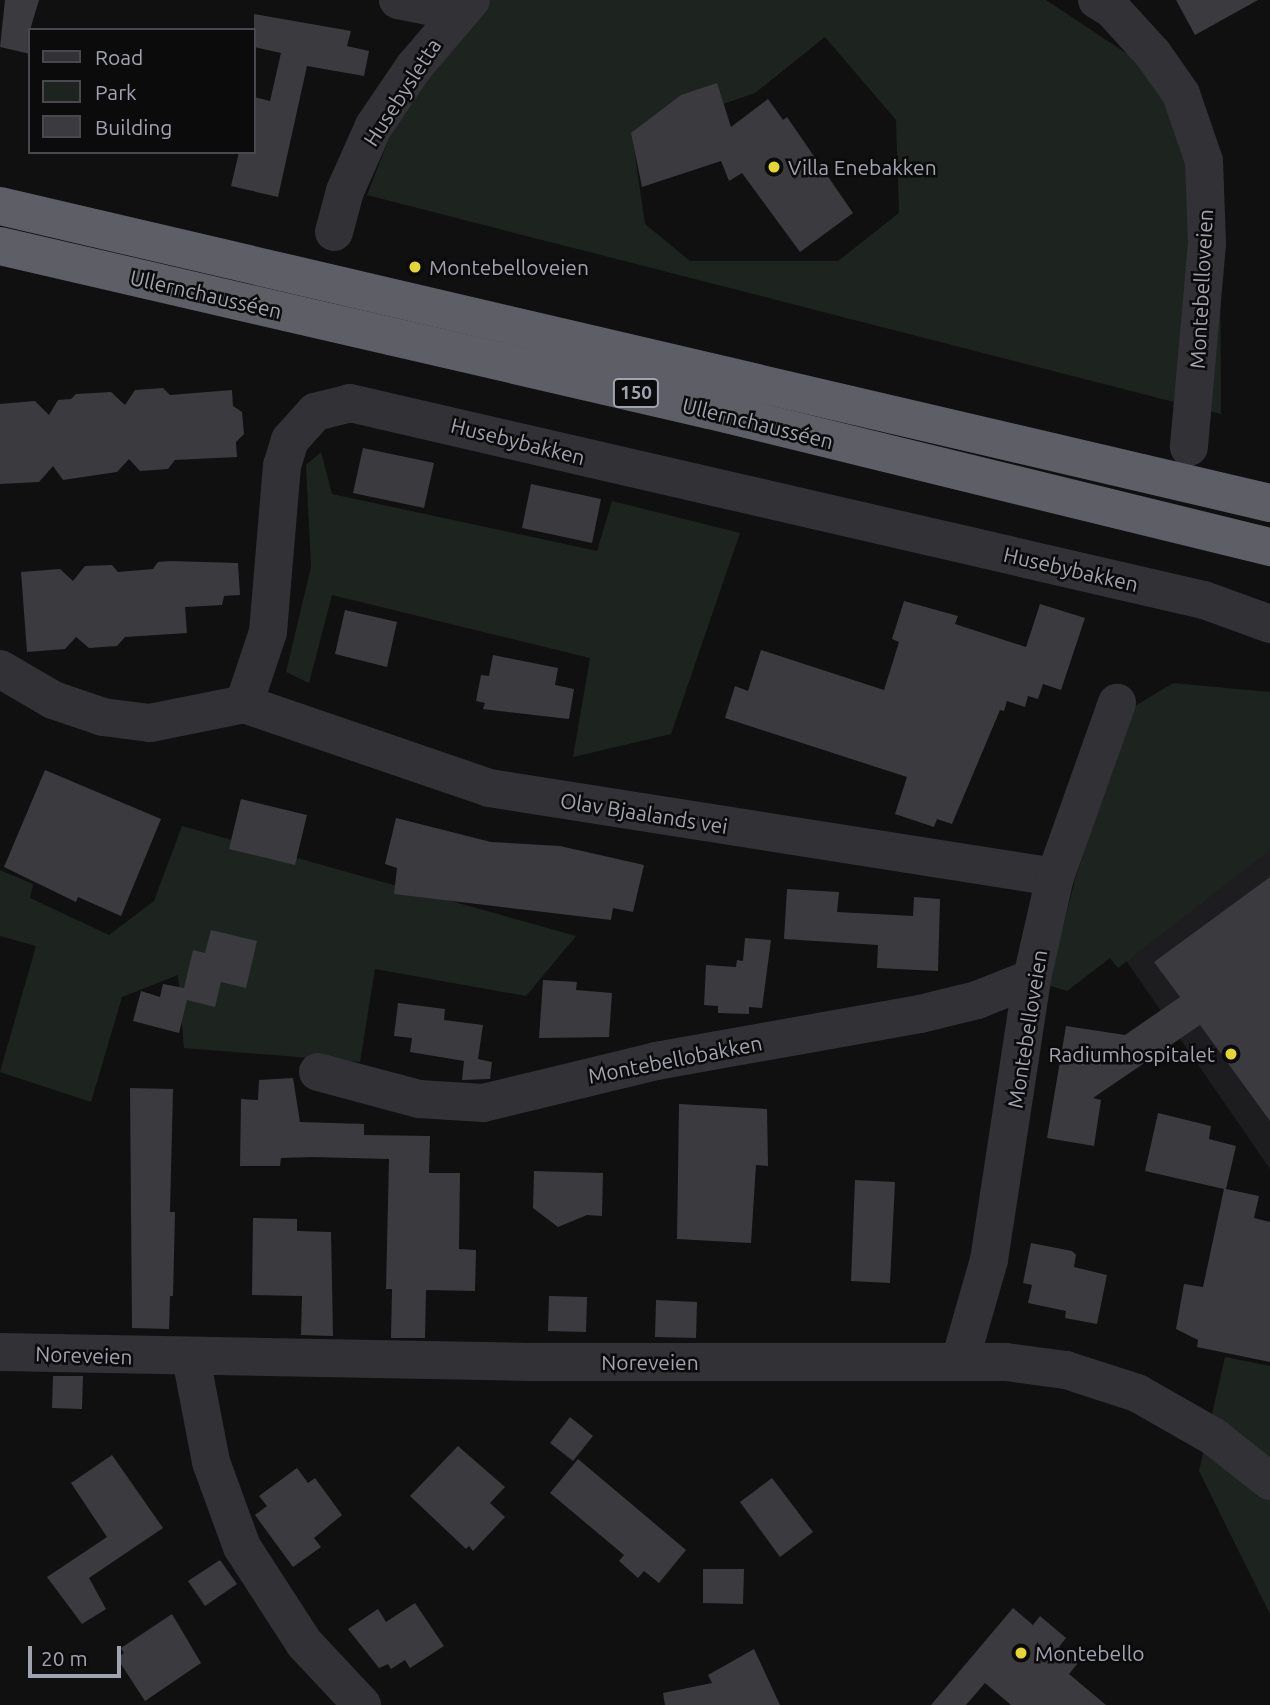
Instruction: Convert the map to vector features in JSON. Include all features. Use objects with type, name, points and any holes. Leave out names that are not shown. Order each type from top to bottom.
[{"type":"highway","name":"Ullernchausséen","points":[[0,206],[1270,503]]},
{"type":"highway","name":"Ullernchausséen","points":[[0,246],[697,407],[1270,547]]},
{"type":"street","points":[[398,0],[464,6]]},
{"type":"street","name":"Montebelloveien","points":[[1097,0],[1153,54],[1181,94],[1205,161],[1207,244],[1189,447]]},
{"type":"street","name":"Husebysletta","points":[[334,232],[345,191],[374,126],[464,6]]},
{"type":"street","name":"Husebybakken","points":[[244,704],[268,632],[282,466],[290,440],[314,412],[350,403],[1204,600],[1270,624]]},
{"type":"street","points":[[0,669],[53,701],[103,717],[150,723],[244,704]]},
{"type":"street","name":"Montebelloveien","points":[[960,1361],[989,1260],[1032,978],[1055,877],[1117,703]]},
{"type":"street","name":"Olav Bjaalands vei","points":[[244,704],[489,788],[1055,877]]},
{"type":"street","name":"Montebellobakken","points":[[318,1072],[419,1099],[483,1103],[656,1060],[920,1014],[977,1000],[1032,978]]},
{"type":"street","name":"Noreveien","points":[[0,1352],[191,1358],[960,1361],[1066,1370],[1138,1393],[1214,1437],[1270,1481]]},
{"type":"street","points":[[191,1358],[211,1462],[242,1547],[304,1643],[362,1705]]},
{"type":"shaded area","name":"Radiumhospitalet","points":[[1270,804],[1270,1169],[1112,940]]},
{"type":"green space","points":[[489,0],[1046,0],[1138,61],[1196,152],[1220,239],[1221,414],[367,195],[404,101]],"holes":[[[825,37],[896,120],[899,213],[838,261],[690,261],[645,224],[632,135],[755,93]]]},
{"type":"green space","points":[[321,452],[332,494],[597,551],[612,501],[740,533],[671,734],[573,757],[590,658],[332,595],[309,683],[286,672],[311,567],[306,465]]},
{"type":"green space","points":[[1173,683],[1270,692],[1270,850],[1118,968],[1110,958],[1067,991],[1048,985],[1076,876],[1132,708]]},
{"type":"green space","points":[[182,826],[576,936],[526,996],[375,969],[360,1062],[184,1048],[178,975],[122,997],[91,1102],[0,1072],[36,946],[0,936],[0,870],[33,884],[30,898],[109,935],[154,901]]},
{"type":"green space","points":[[1225,1357],[1270,1366],[1270,1614],[1199,1471]]},
{"type":"building","points":[[5,0],[39,0],[31,28],[28,28],[28,54],[0,47]]},
{"type":"building","points":[[1176,0],[1258,0],[1195,35]]},
{"type":"building","points":[[254,14],[351,31],[347,46],[369,51],[364,76],[307,66],[278,197],[231,186],[239,154],[256,154],[256,98],[270,101],[281,53],[256,47]]},
{"type":"building","name":"Villa Enebakken","points":[[717,83],[731,127],[768,99],[783,120],[787,117],[853,213],[800,252],[742,173],[729,181],[721,161],[642,187],[631,133],[681,95]]},
{"type":"building","points":[[163,388],[170,395],[232,390],[233,406],[242,412],[244,434],[236,442],[237,457],[175,460],[168,469],[140,471],[129,459],[117,472],[63,480],[53,466],[39,482],[0,484],[0,404],[35,401],[49,415],[58,400],[71,399],[76,394],[111,392],[125,405],[135,390]]},
{"type":"building","points":[[363,448],[434,463],[424,508],[353,493]]},
{"type":"building","points":[[531,484],[601,499],[592,543],[522,528]]},
{"type":"building","points":[[158,562],[238,563],[240,595],[224,596],[222,605],[185,607],[187,633],[125,637],[117,646],[89,648],[76,637],[65,649],[27,652],[21,572],[60,569],[73,581],[85,566],[112,565],[118,572],[153,569]]},
{"type":"building","points":[[904,601],[958,616],[955,624],[1026,647],[1040,604],[1085,618],[1061,690],[1043,684],[1038,699],[1028,696],[1025,707],[1007,701],[1004,711],[1000,710],[952,824],[937,819],[934,827],[895,814],[907,777],[725,718],[735,686],[748,691],[761,650],[884,690],[899,642],[892,639]]},
{"type":"building","points":[[345,610],[397,622],[387,667],[335,654]]},
{"type":"building","points":[[493,655],[558,668],[555,685],[574,689],[569,719],[483,709],[485,703],[476,701],[481,675],[489,676]]},
{"type":"building","points":[[45,770],[161,819],[121,916],[78,897],[76,902],[4,867]]},
{"type":"building","points":[[241,799],[307,815],[295,865],[229,849]]},
{"type":"building","points":[[396,818],[491,842],[560,846],[644,865],[633,912],[613,908],[611,920],[394,894],[397,868],[385,864]]},
{"type":"building","points":[[1270,877],[1270,1121],[1200,1025],[1093,1098],[1101,1100],[1094,1146],[1047,1138],[1066,1026],[1125,1035],[1180,997],[1154,962]]},
{"type":"building","points":[[787,889],[839,892],[837,912],[913,916],[914,897],[940,899],[938,971],[877,968],[878,945],[784,939]]},
{"type":"building","points":[[211,930],[257,941],[246,988],[221,982],[215,1007],[187,1000],[179,1033],[133,1021],[141,991],[160,997],[163,984],[184,988],[193,950],[205,953]]},
{"type":"building","points":[[745,938],[771,940],[762,1008],[749,1007],[749,1014],[718,1013],[718,1006],[704,1005],[706,965],[736,967],[737,960],[743,961]]},
{"type":"building","points":[[543,980],[577,982],[576,990],[612,993],[609,1037],[539,1038]]},
{"type":"building","points":[[398,1003],[445,1009],[444,1020],[483,1025],[478,1059],[492,1062],[490,1079],[462,1080],[464,1061],[410,1052],[412,1038],[394,1036]]},
{"type":"building","points":[[293,1078],[300,1122],[364,1124],[364,1135],[430,1136],[429,1173],[460,1173],[459,1249],[476,1250],[475,1291],[426,1290],[425,1338],[391,1338],[392,1289],[386,1289],[389,1159],[281,1158],[280,1166],[240,1166],[241,1099],[258,1100],[259,1080]]},
{"type":"building","points":[[130,1088],[173,1089],[170,1212],[175,1212],[173,1296],[170,1296],[169,1329],[132,1328]]},
{"type":"building","points":[[679,1104],[767,1109],[768,1166],[756,1165],[751,1243],[677,1239]]},
{"type":"building","points":[[1158,1113],[1211,1126],[1209,1139],[1236,1146],[1226,1189],[1259,1196],[1254,1218],[1270,1222],[1270,1362],[1197,1347],[1198,1340],[1176,1329],[1184,1284],[1203,1287],[1224,1189],[1145,1171]]},
{"type":"building","points":[[534,1171],[603,1173],[602,1216],[587,1215],[558,1227],[533,1208]]},
{"type":"building","points":[[855,1180],[895,1182],[890,1283],[851,1281]]},
{"type":"building","points":[[253,1218],[297,1219],[297,1231],[331,1232],[333,1336],[301,1335],[302,1296],[252,1295]]},
{"type":"building","points":[[1031,1243],[1072,1251],[1076,1255],[1074,1267],[1107,1275],[1097,1324],[1065,1318],[1066,1311],[1028,1303],[1032,1285],[1023,1283]]},
{"type":"building","points":[[549,1296],[587,1297],[586,1332],[548,1331]]},
{"type":"building","points":[[656,1300],[697,1302],[696,1338],[655,1337]]},
{"type":"building","points":[[53,1376],[83,1376],[82,1409],[52,1408]]},
{"type":"building","points":[[570,1417],[593,1436],[573,1461],[550,1443]]},
{"type":"building","points":[[458,1446],[505,1487],[490,1503],[505,1517],[473,1551],[469,1546],[466,1549],[410,1496]]},
{"type":"building","points":[[112,1455],[163,1528],[89,1578],[106,1609],[82,1624],[47,1577],[107,1537],[71,1483]]},
{"type":"building","points":[[578,1459],[686,1550],[659,1583],[644,1571],[638,1578],[619,1561],[624,1555],[550,1493]]},
{"type":"building","points":[[297,1468],[308,1483],[315,1478],[342,1515],[314,1538],[321,1547],[293,1567],[255,1515],[267,1506],[259,1496]]},
{"type":"building","points":[[772,1478],[813,1532],[780,1557],[740,1502]]},
{"type":"building","points":[[220,1560],[237,1584],[205,1606],[188,1581]]},
{"type":"building","points":[[703,1569],[744,1569],[743,1604],[703,1603]]},
{"type":"building","points":[[415,1603],[444,1646],[410,1668],[405,1660],[391,1669],[388,1664],[379,1668],[348,1629],[378,1609],[386,1622]]},
{"type":"building","name":"Montebello","points":[[1013,1608],[1033,1625],[1040,1616],[1066,1638],[1059,1647],[1078,1663],[1069,1674],[1106,1705],[1011,1705],[985,1683],[966,1705],[931,1705]]},
{"type":"building","points":[[172,1614],[201,1663],[145,1701],[117,1658],[124,1653],[121,1648]]},
{"type":"building","points":[[754,1649],[780,1705],[665,1705],[663,1693],[712,1683],[708,1675]]},
{"type":"place","name":"Villa Enebakken","points":[[774,167]]},
{"type":"place","name":"Montebelloveien","points":[[415,267]]},
{"type":"place","name":"Radiumhospitalet","points":[[1231,1054]]},
{"type":"place","name":"Montebello","points":[[1021,1653]]}]
